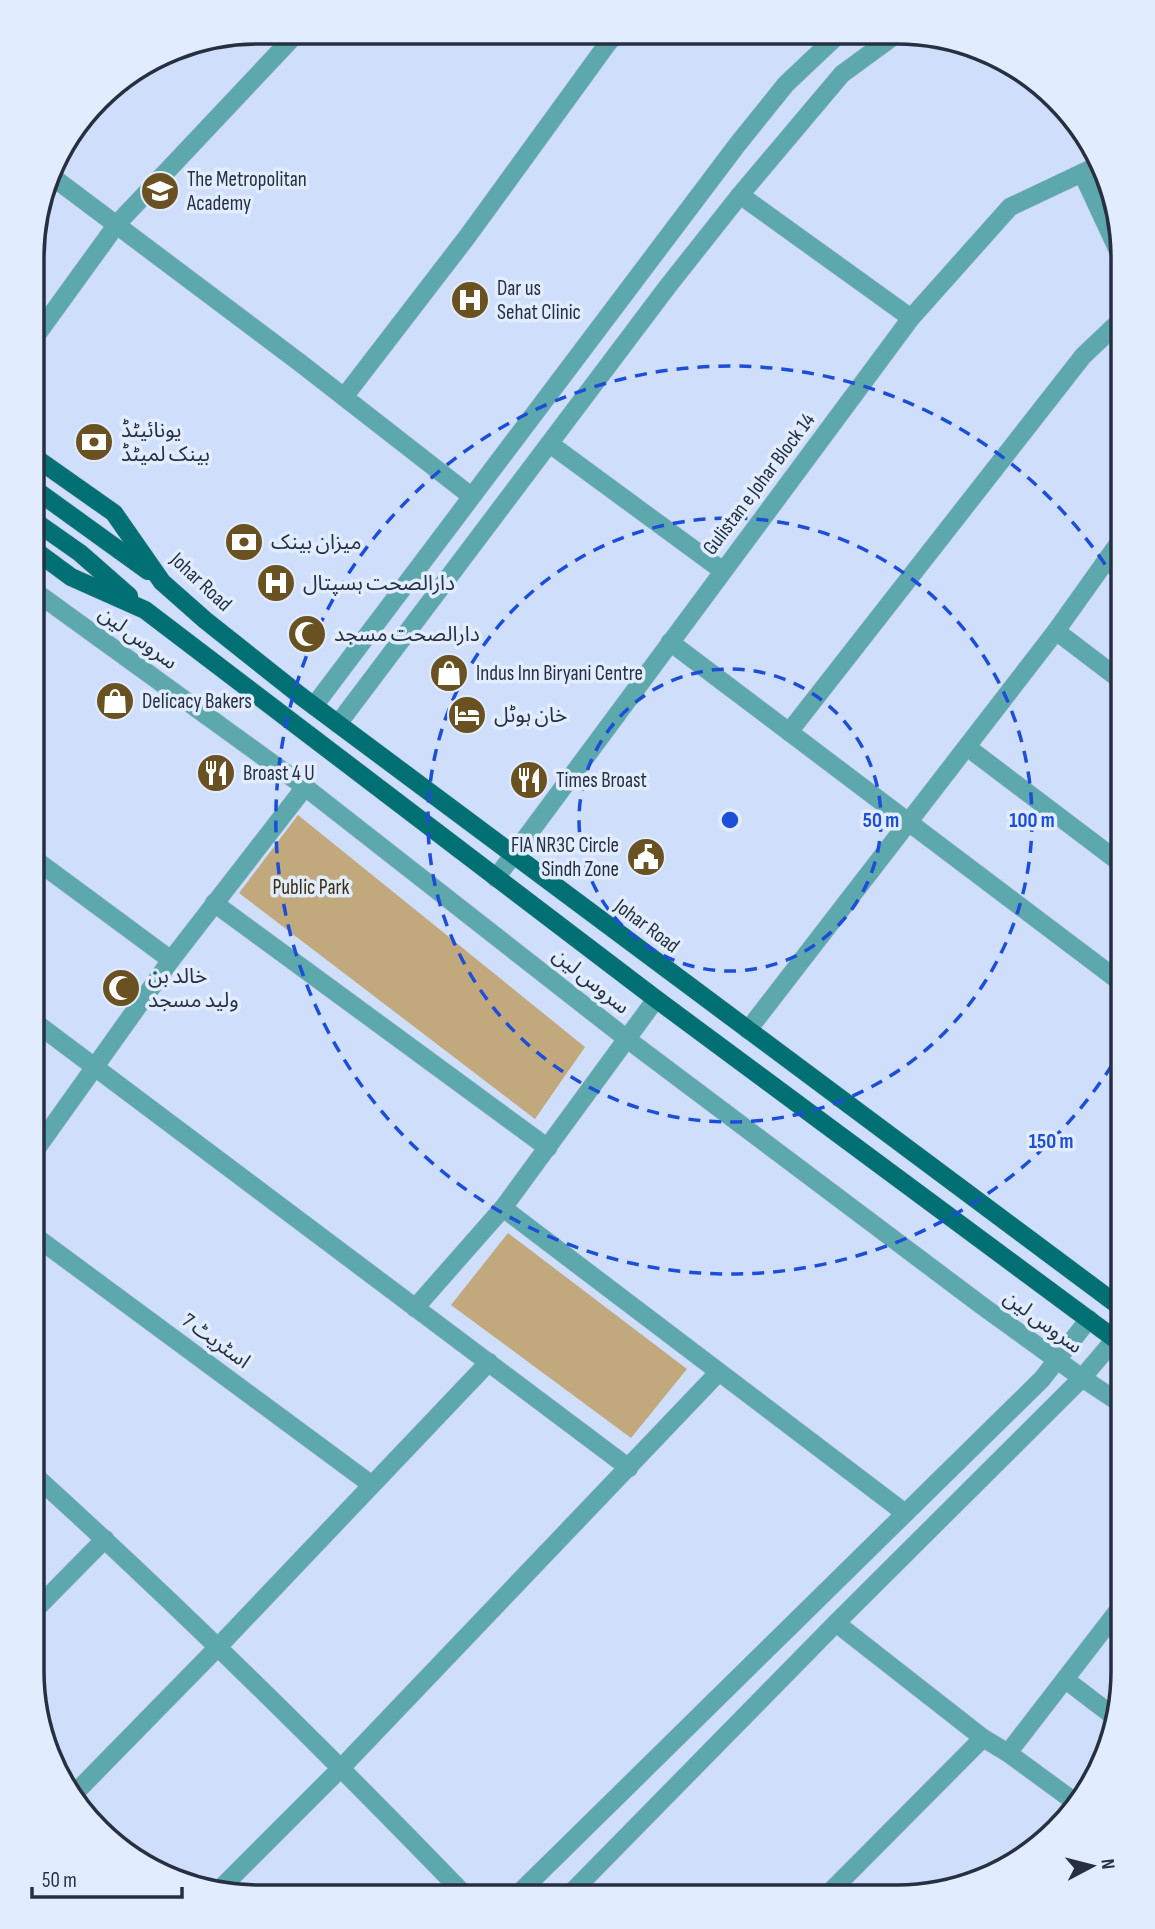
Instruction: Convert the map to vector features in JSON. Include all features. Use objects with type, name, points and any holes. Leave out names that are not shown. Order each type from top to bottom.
[{"type":"main road","name":"Johar Road","points":[[44,464],[114,513],[162,582],[205,620],[314,706],[1111,1300]]},
{"type":"main road","points":[[44,496],[162,582]]},
{"type":"main road","points":[[44,528],[80,553],[145,610],[496,878],[1111,1336]]},
{"type":"main road","points":[[44,557],[71,577],[145,610]]},
{"type":"street","points":[[44,325],[117,224],[287,44]]},
{"type":"street","points":[[344,397],[467,237],[607,44]]},
{"type":"street","points":[[314,706],[745,135],[786,84],[828,44]]},
{"type":"street","points":[[338,724],[668,286],[740,195],[842,74],[883,44]]},
{"type":"street","name":"Gulistan e Johar Block 14","points":[[496,878],[911,318],[1010,207],[1092,168]]},
{"type":"street","points":[[1082,173],[1109,230]]},
{"type":"street","points":[[58,181],[471,496]]},
{"type":"street","points":[[740,195],[911,318]]},
{"type":"street","points":[[789,733],[1083,356],[1111,330]]},
{"type":"street","points":[[550,444],[723,571]]},
{"type":"street","points":[[748,1030],[1056,631],[1111,554]]},
{"type":"street","name":"سروس لین","points":[[44,598],[305,787],[627,1039],[1111,1397]]},
{"type":"street","points":[[1056,631],[1111,673]]},
{"type":"street","points":[[670,642],[1111,975]]},
{"type":"street","points":[[967,747],[1111,856]]},
{"type":"street","points":[[44,1138],[171,960],[305,787]]},
{"type":"street","points":[[44,866],[171,960]]},
{"type":"street","points":[[214,904],[548,1147]]},
{"type":"street","points":[[415,1308],[503,1208],[656,999]]},
{"type":"street","points":[[44,1029],[629,1468]]},
{"type":"street","points":[[503,1208],[905,1513]]},
{"type":"street","name":"اسٹریٹ 7","points":[[44,1243],[372,1485]]},
{"type":"street","points":[[527,1885],[1033,1388],[1089,1319]]},
{"type":"street","points":[[579,1885],[836,1623],[1111,1350]]},
{"type":"street","points":[[79,1789],[489,1362]]},
{"type":"street","points":[[226,1883],[341,1767],[718,1373]]},
{"type":"street","points":[[44,1484],[218,1647],[341,1767],[455,1885]]},
{"type":"street","points":[[44,1602],[105,1539]]},
{"type":"street","points":[[1008,1753],[1111,1620]]},
{"type":"street","points":[[836,1623],[983,1738],[1069,1798]]},
{"type":"street","points":[[1066,1680],[1107,1712]]},
{"type":"street","points":[[837,1885],[983,1738]]},
{"type":"green space","name":"Public Park","points":[[298,815],[585,1047],[535,1119],[239,893]]},
{"type":"green space","points":[[508,1233],[687,1369],[631,1438],[451,1305]]},
{"type":"place","name":"The Metropolitan Academy","points":[[160,191]]},
{"type":"place","name":"Dar us Sehat Clinic","points":[[470,300]]},
{"type":"place","name":"یونائیٹڈ بینک لمیٹڈ","points":[[94,442]]},
{"type":"place","name":"میزان بینک","points":[[244,542]]},
{"type":"place","name":"دارالصحت ہسپتال","points":[[276,583]]},
{"type":"place","name":"دارالصحت مسجد","points":[[307,634]]},
{"type":"place","name":"Indus Inn Biryani Centre","points":[[449,673]]},
{"type":"place","name":"Delicacy Bakers","points":[[115,701]]},
{"type":"place","name":"خان ہوٹل","points":[[467,715]]},
{"type":"place","name":"Broast 4 U","points":[[216,773]]},
{"type":"place","name":"Times Broast","points":[[529,780]]},
{"type":"place","name":"FIA NR3C Circle Sindh Zone","points":[[646,857]]},
{"type":"place","name":"خالد بن ولید مسجد","points":[[121,988]]}]
